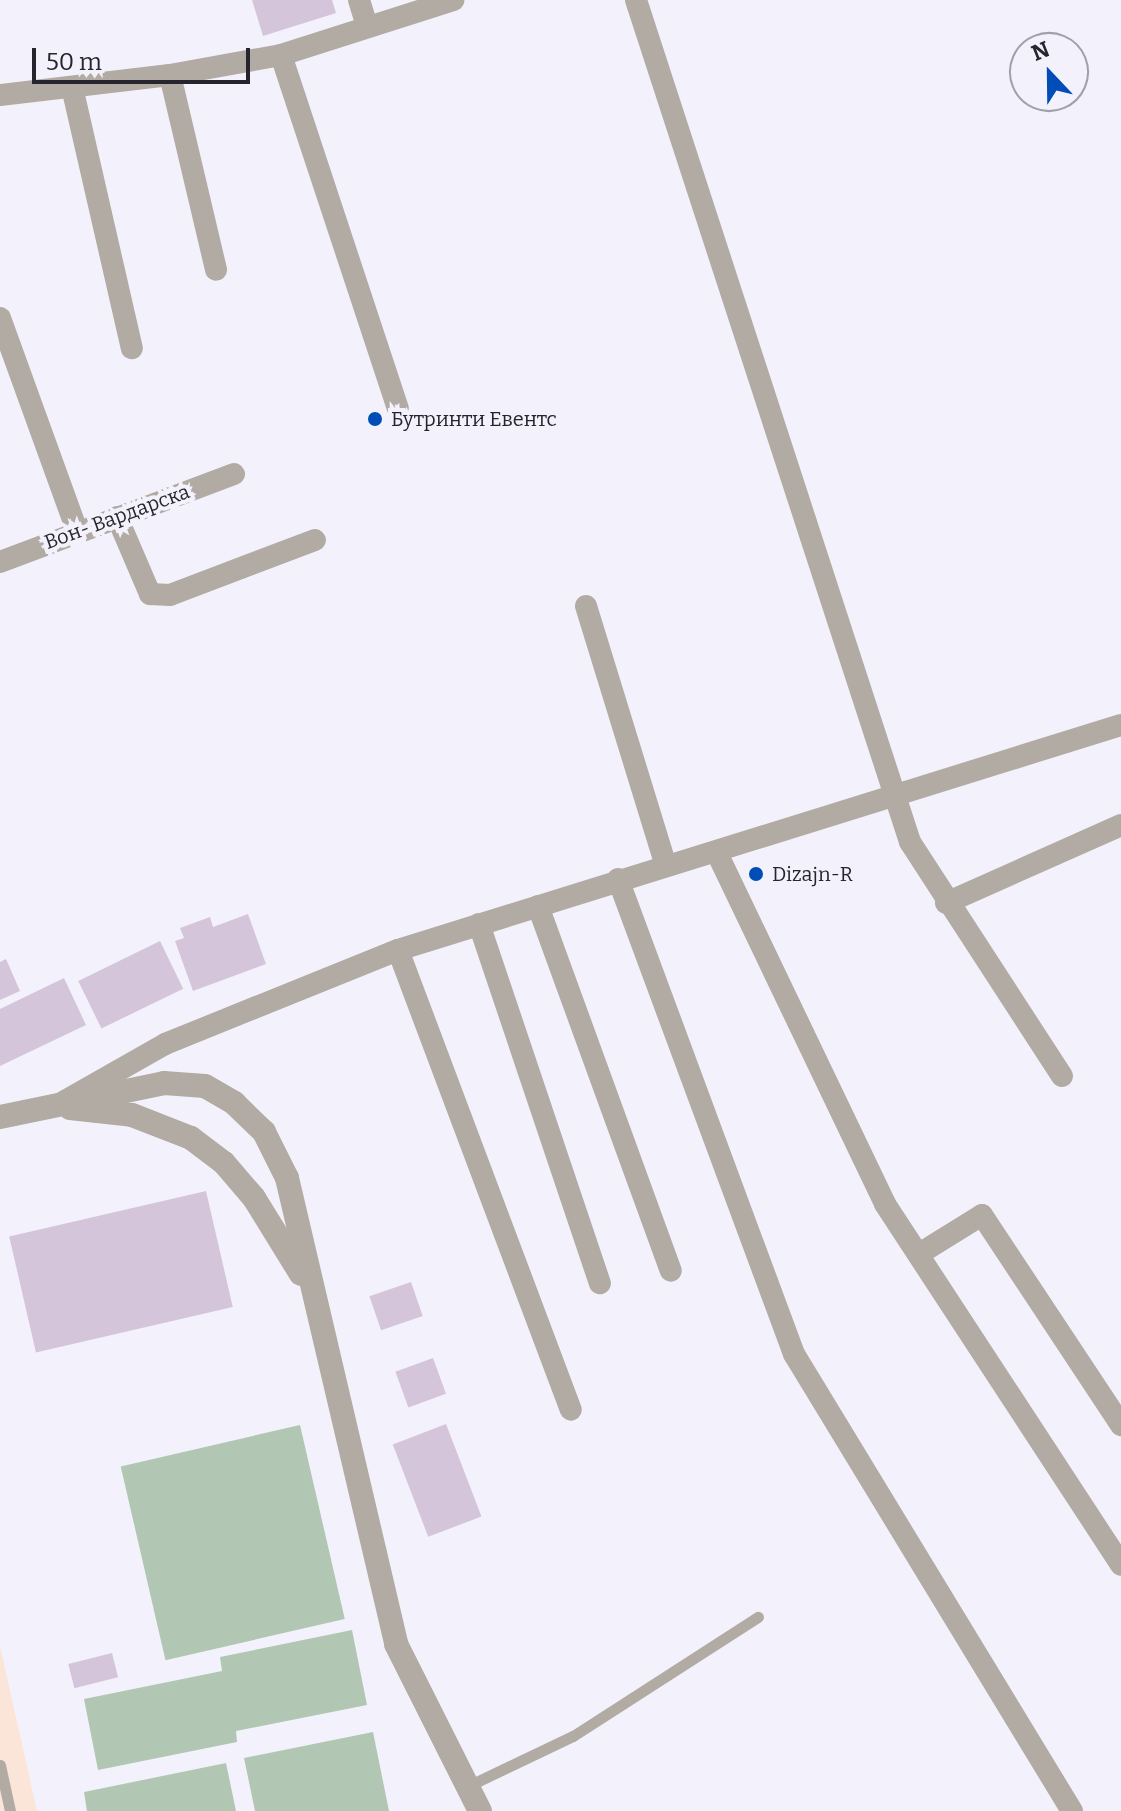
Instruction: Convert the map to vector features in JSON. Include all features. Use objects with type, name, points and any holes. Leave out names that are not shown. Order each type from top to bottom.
[{"type":"street","points":[[359,0],[367,27]]},
{"type":"street","points":[[0,95],[170,75],[281,55],[453,0]]},
{"type":"street","points":[[636,0],[910,842],[946,903],[1062,1076]]},
{"type":"street","points":[[281,55],[398,408]]},
{"type":"street","points":[[170,75],[216,270]]},
{"type":"street","points":[[72,87],[132,348]]},
{"type":"street","points":[[0,318],[77,531]]},
{"type":"street","name":"Вон- Вардарска","points":[[0,562],[234,474]]},
{"type":"street","points":[[117,517],[150,594],[170,595],[315,540]]},
{"type":"street","points":[[586,606],[666,866]]},
{"type":"street","points":[[55,1106],[165,1044],[398,950],[618,879],[717,853],[1121,725]]},
{"type":"street","points":[[946,903],[1121,825]]},
{"type":"street","points":[[717,853],[885,1204],[1121,1565]]},
{"type":"street","points":[[618,879],[794,1354],[1072,1811]]},
{"type":"street","points":[[538,906],[671,1271]]},
{"type":"street","points":[[479,924],[600,1283]]},
{"type":"street","points":[[398,950],[571,1410]]},
{"type":"street","points":[[0,1117],[164,1083],[205,1086],[234,1103],[264,1132],[287,1178],[309,1287],[396,1644],[480,1811]]},
{"type":"street","points":[[55,1106],[132,1115],[191,1138],[224,1163],[254,1198],[309,1287]]},
{"type":"street","points":[[919,1254],[982,1215],[992,1224],[1121,1425]]},
{"type":"lane","points":[[468,1786],[573,1736],[758,1617]]},
{"type":"lane","points":[[0,1765],[10,1811]]},
{"type":"shaded area","points":[[0,1646],[37,1811],[0,1811]]},
{"type":"green space","points":[[300,1425],[345,1619],[165,1660],[121,1466]]},
{"type":"green space","points":[[352,1630],[367,1705],[236,1731],[237,1742],[98,1770],[84,1699],[222,1671],[220,1657]]},
{"type":"green space","points":[[373,1732],[389,1811],[255,1811],[244,1758]]},
{"type":"green space","points":[[226,1763],[236,1811],[87,1811],[84,1792]]},
{"type":"building","points":[[252,0],[332,0],[336,13],[263,36]]},
{"type":"building","points":[[248,914],[266,964],[193,991],[175,941],[184,938],[180,928],[210,917],[213,927]]},
{"type":"building","points":[[160,941],[183,989],[101,1029],[78,981]]},
{"type":"building","points":[[6,959],[20,991],[0,1000],[0,962]]},
{"type":"building","points":[[64,978],[86,1025],[0,1066],[0,1009]]},
{"type":"building","points":[[206,1191],[233,1307],[36,1352],[9,1236]]},
{"type":"building","points":[[411,1282],[423,1316],[381,1330],[369,1296]]},
{"type":"building","points":[[433,1358],[446,1394],[408,1407],[395,1372]]},
{"type":"building","points":[[446,1424],[481,1516],[428,1537],[393,1444]]},
{"type":"building","points":[[112,1653],[118,1677],[74,1688],[68,1664]]},
{"type":"place","name":"Бутринти Евентс","points":[[375,419]]},
{"type":"place","name":"Dizajn-R","points":[[756,874]]}]
